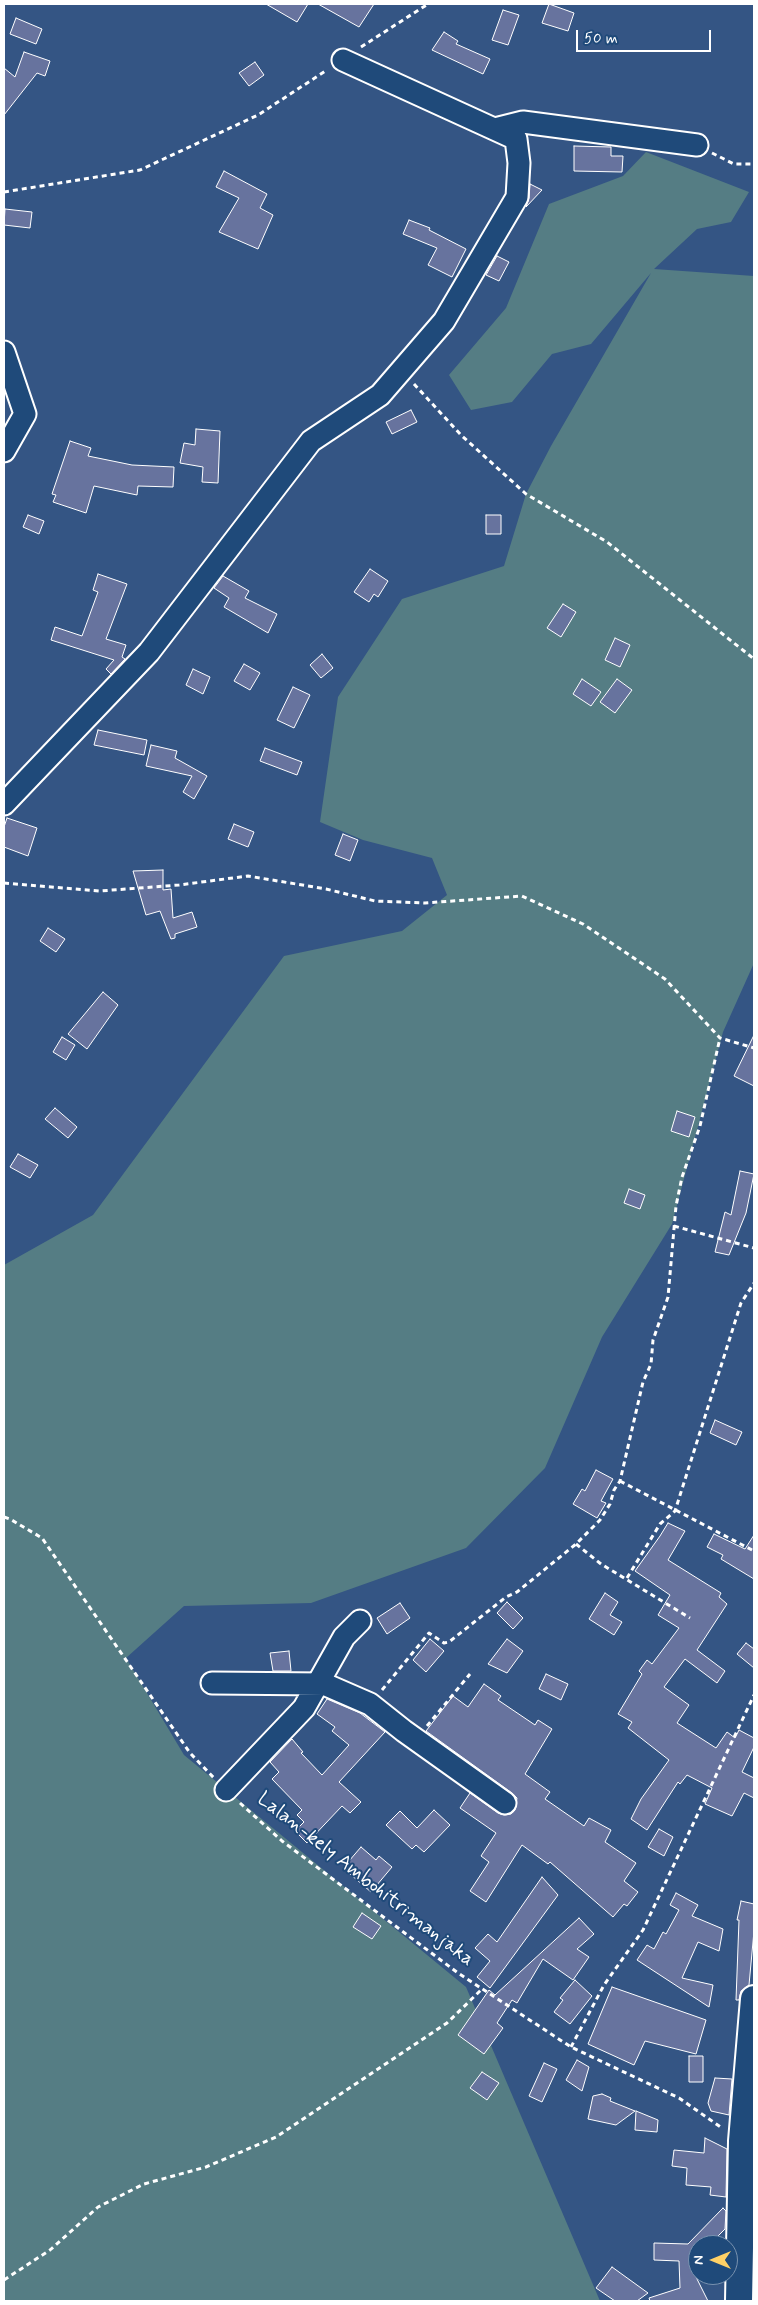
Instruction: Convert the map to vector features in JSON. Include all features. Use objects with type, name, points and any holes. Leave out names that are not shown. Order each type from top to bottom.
[{"type":"street","points":[[4,804],[149,652],[311,441],[380,394],[444,322],[517,197],[519,163],[516,139],[343,60]]},
{"type":"street","points":[[495,129],[523,122],[697,145]]},
{"type":"street","points":[[4,352],[25,414],[4,451]]},
{"type":"street","points":[[226,1790],[304,1708],[344,1638],[360,1621]]},
{"type":"street","points":[[212,1683],[324,1684],[370,1704],[416,1740],[505,1803]]},
{"type":"street","points":[[739,2301],[742,2141],[754,1999]]},
{"type":"street","points":[[742,2141],[754,2166]]},
{"type":"path","points":[[4,192],[140,170],[258,115],[428,4]]},
{"type":"path","points":[[697,145],[734,164],[754,164]]},
{"type":"path","points":[[401,371],[462,435],[526,494],[607,542],[754,659]]},
{"type":"path","points":[[4,883],[100,891],[179,885],[248,876],[326,889],[376,901],[425,903],[522,896],[583,924],[665,979],[720,1038],[754,1048]]},
{"type":"path","points":[[370,1704],[429,1634],[444,1643],[449,1642],[506,1597],[517,1592],[576,1544],[600,1520],[610,1504],[614,1490],[620,1481],[643,1382],[651,1364],[653,1340],[668,1297],[674,1226],[682,1176],[700,1126],[720,1038]]},
{"type":"path","points":[[674,1226],[754,1248]]},
{"type":"path","points":[[627,1578],[660,1524],[675,1511],[741,1303],[754,1283]]},
{"type":"path","points":[[620,1481],[754,1551]]},
{"type":"path","name":"Lalan-kely Ambohitrimanjaka","points":[[4,1517],[42,1538],[190,1753],[226,1790],[282,1840],[482,1989],[571,2047],[679,2098],[742,2141]]},
{"type":"path","points":[[576,1544],[601,1564],[627,1578],[690,1618]]},
{"type":"path","points":[[416,1740],[470,1674]]},
{"type":"path","points":[[571,2047],[604,1985],[643,1930],[754,1695]]},
{"type":"path","points":[[4,2280],[50,2250],[98,2207],[144,2184],[206,2167],[276,2137],[446,2023],[482,1989]]},
{"type":"green space","points":[[646,152],[749,192],[731,222],[697,229],[654,269],[754,276],[754,963],[723,1032],[672,1224],[602,1337],[545,1468],[466,1548],[311,1603],[184,1606],[126,1658],[184,1755],[466,1987],[600,2301],[4,2301],[4,1265],[93,1215],[284,956],[402,931],[447,895],[432,858],[363,840],[320,822],[338,697],[402,599],[504,566],[526,494],[551,446],[651,273],[591,344],[552,354],[512,402],[471,410],[449,375],[506,308],[549,204],[623,176]]},
{"type":"building","points":[[266,4],[308,4],[297,22]]},
{"type":"building","points":[[318,4],[374,4],[359,27]]},
{"type":"building","points":[[549,4],[574,13],[568,31],[542,23]]},
{"type":"building","points":[[503,10],[519,15],[508,45],[492,40]]},
{"type":"building","points":[[16,18],[42,29],[36,44],[10,34]]},
{"type":"building","points":[[444,32],[458,41],[456,44],[490,59],[483,74],[432,50]]},
{"type":"building","points":[[24,52],[50,61],[45,76],[37,73],[4,115],[4,68],[15,77]]},
{"type":"building","points":[[255,62],[264,75],[249,86],[239,73]]},
{"type":"building","points":[[574,146],[611,147],[611,156],[623,156],[622,172],[574,171]]},
{"type":"building","points":[[224,171],[267,194],[260,208],[273,215],[258,249],[219,232],[239,198],[216,187]]},
{"type":"building","points":[[530,184],[542,190],[526,207],[529,198]]},
{"type":"building","points":[[5,209],[32,212],[30,228],[4,225]]},
{"type":"building","points":[[409,220],[430,228],[429,230],[466,249],[452,277],[428,265],[437,248],[403,234]]},
{"type":"building","points":[[497,256],[509,262],[499,281],[486,275]]},
{"type":"building","points":[[411,410],[417,422],[392,434],[386,422]]},
{"type":"building","points":[[196,429],[220,431],[218,483],[202,482],[203,467],[180,463],[184,443],[195,445]]},
{"type":"building","points":[[70,441],[91,448],[88,456],[132,465],[174,467],[173,487],[138,486],[137,495],[94,486],[86,513],[53,502],[56,495],[52,494]]},
{"type":"building","points":[[28,515],[44,521],[39,534],[23,527]]},
{"type":"building","points":[[486,515],[501,515],[501,534],[486,534]]},
{"type":"building","points":[[370,569],[388,581],[378,597],[374,594],[369,602],[354,592]]},
{"type":"building","points":[[98,574],[127,584],[106,639],[126,645],[122,657],[125,659],[111,674],[106,669],[114,660],[51,640],[55,627],[82,636],[98,592],[93,590]]},
{"type":"building","points":[[223,576],[249,591],[245,598],[277,614],[268,633],[224,607],[229,598],[214,588]]},
{"type":"building","points":[[563,604],[576,612],[561,637],[547,628]]},
{"type":"building","points":[[615,638],[630,645],[620,667],[605,660]]},
{"type":"building","points":[[322,654],[333,668],[321,678],[310,665]]},
{"type":"building","points":[[244,664],[260,673],[250,690],[234,681]]},
{"type":"building","points":[[193,669],[210,677],[203,694],[186,685]]},
{"type":"building","points":[[582,679],[601,692],[591,706],[573,694]]},
{"type":"building","points":[[617,679],[632,690],[615,713],[600,702]]},
{"type":"building","points":[[293,687],[310,695],[294,728],[277,720]]},
{"type":"building","points":[[98,730],[147,740],[144,755],[94,745]]},
{"type":"building","points":[[151,745],[177,751],[175,758],[207,776],[194,799],[183,792],[192,776],[146,766]]},
{"type":"building","points":[[265,748],[302,762],[297,775],[260,761]]},
{"type":"building","points":[[7,818],[37,828],[28,856],[4,847],[4,827]]},
{"type":"building","points":[[234,824],[254,832],[248,847],[228,839]]},
{"type":"building","points":[[343,834],[358,840],[350,861],[335,855]]},
{"type":"building","points":[[163,870],[163,890],[171,889],[173,918],[192,912],[197,927],[175,934],[175,938],[171,939],[160,911],[146,915],[133,871]]},
{"type":"building","points":[[48,928],[65,939],[56,952],[40,941]]},
{"type":"building","points":[[103,992],[118,1005],[87,1049],[68,1034]]},
{"type":"building","points":[[754,1035],[754,1086],[734,1076]]},
{"type":"building","points":[[62,1037],[75,1045],[66,1060],[53,1052]]},
{"type":"building","points":[[55,1108],[77,1127],[68,1138],[45,1119]]},
{"type":"building","points":[[677,1111],[695,1117],[689,1137],[671,1131]]},
{"type":"building","points":[[18,1154],[38,1165],[30,1178],[10,1167]]},
{"type":"building","points":[[740,1171],[754,1174],[746,1213],[729,1255],[715,1252],[725,1212],[731,1215]]},
{"type":"building","points":[[629,1189],[645,1195],[640,1209],[624,1203]]},
{"type":"building","points":[[715,1420],[742,1432],[736,1445],[710,1433]]},
{"type":"building","points":[[596,1470],[613,1479],[601,1501],[606,1503],[597,1518],[573,1504],[582,1489],[585,1491]]},
{"type":"building","points":[[668,1523],[685,1531],[668,1560],[721,1593],[719,1597],[727,1604],[697,1650],[725,1671],[717,1683],[685,1659],[664,1687],[689,1705],[677,1723],[716,1748],[727,1732],[735,1738],[739,1730],[754,1738],[754,1747],[742,1772],[754,1778],[754,1798],[744,1793],[732,1816],[705,1804],[712,1788],[687,1775],[680,1784],[678,1782],[647,1830],[631,1819],[641,1799],[669,1760],[628,1728],[632,1722],[618,1714],[642,1674],[639,1671],[647,1660],[652,1664],[679,1628],[658,1615],[670,1595],[635,1571]]},
{"type":"building","points":[[714,1534],[745,1549],[754,1535],[754,1579],[721,1559],[723,1555],[707,1547]]},
{"type":"building","points":[[605,1593],[618,1602],[610,1615],[622,1622],[614,1635],[589,1619]]},
{"type":"building","points":[[507,1602],[523,1618],[513,1629],[497,1613]]},
{"type":"building","points":[[400,1603],[410,1618],[387,1634],[377,1618]]},
{"type":"building","points":[[430,1639],[444,1651],[426,1672],[413,1660]]},
{"type":"building","points":[[507,1639],[523,1651],[507,1673],[488,1664]]},
{"type":"building","points":[[746,1643],[754,1649],[754,1668],[737,1654]]},
{"type":"building","points":[[289,1651],[291,1671],[273,1671],[270,1653]]},
{"type":"building","points":[[546,1674],[568,1684],[561,1700],[539,1689]]},
{"type":"building","points":[[484,1684],[501,1696],[498,1700],[535,1725],[538,1720],[552,1729],[525,1774],[550,1792],[545,1799],[584,1826],[589,1818],[611,1830],[605,1842],[636,1863],[624,1881],[638,1892],[627,1906],[624,1904],[613,1917],[550,1862],[548,1864],[522,1845],[486,1902],[470,1891],[489,1862],[481,1856],[496,1833],[460,1808],[470,1793],[498,1813],[504,1815],[511,1814],[515,1810],[517,1798],[426,1731],[453,1696],[468,1707]]},
{"type":"building","points":[[327,1699],[360,1713],[385,1732],[339,1782],[361,1802],[350,1813],[342,1806],[307,1843],[295,1831],[304,1822],[297,1815],[302,1810],[272,1779],[279,1772],[270,1762],[292,1739],[303,1752],[301,1753],[322,1775],[349,1745],[332,1731],[335,1727],[317,1714]]},
{"type":"building","points":[[434,1810],[450,1825],[424,1852],[416,1845],[412,1849],[386,1825],[400,1811],[417,1828]]},
{"type":"building","points":[[659,1829],[673,1837],[664,1856],[648,1847]]},
{"type":"building","points":[[361,1847],[376,1860],[379,1856],[392,1867],[371,1892],[343,1868]]},
{"type":"building","points":[[542,1877],[558,1895],[490,1988],[477,1977],[490,1961],[475,1948],[488,1934],[497,1942]]},
{"type":"building","points":[[676,1893],[698,1905],[692,1916],[723,1929],[719,1951],[698,1942],[682,1978],[713,1985],[709,2007],[637,1960],[647,1945],[654,1949],[663,1932],[666,1934],[679,1910],[670,1905]]},
{"type":"building","points":[[741,1901],[754,1904],[754,1931],[749,1985],[741,1991],[739,2000],[736,2000],[739,1920],[737,1920]]},
{"type":"building","points":[[362,1913],[381,1926],[372,1939],[353,1927]]},
{"type":"building","points":[[579,1918],[594,1934],[577,1949],[589,1957],[573,1980],[543,1959],[517,2003],[512,2000],[497,2023],[503,2028],[484,2054],[458,2035],[489,1990],[495,1995]]},
{"type":"building","points":[[575,1980],[592,1996],[570,2024],[554,2012],[563,2000],[560,1998]]},
{"type":"building","points":[[612,1987],[706,2020],[696,2054],[645,2041],[634,2065],[588,2044]]},
{"type":"building","points":[[689,2056],[703,2056],[703,2082],[689,2082]]},
{"type":"building","points":[[577,2060],[589,2067],[582,2091],[566,2080]]},
{"type":"building","points":[[544,2063],[557,2069],[542,2102],[529,2096]]},
{"type":"building","points":[[482,2072],[499,2083],[487,2100],[470,2088]]},
{"type":"building","points":[[715,2078],[732,2079],[729,2115],[711,2111],[708,2103]]},
{"type":"building","points":[[602,2094],[611,2098],[610,2101],[635,2111],[616,2125],[588,2119],[593,2096]]},
{"type":"building","points":[[636,2111],[658,2120],[657,2132],[635,2130]]},
{"type":"building","points":[[705,2138],[727,2149],[726,2197],[710,2195],[711,2187],[686,2185],[687,2168],[672,2166],[674,2150],[704,2153]]},
{"type":"building","points":[[723,2208],[726,2211],[725,2229],[719,2235],[697,2235]]},
{"type":"building","points":[[654,2243],[688,2244],[688,2285],[700,2285],[708,2301],[650,2301],[649,2298],[680,2288],[679,2261],[654,2260]]},
{"type":"building","points":[[612,2267],[648,2293],[637,2301],[615,2301],[596,2288]]}]
